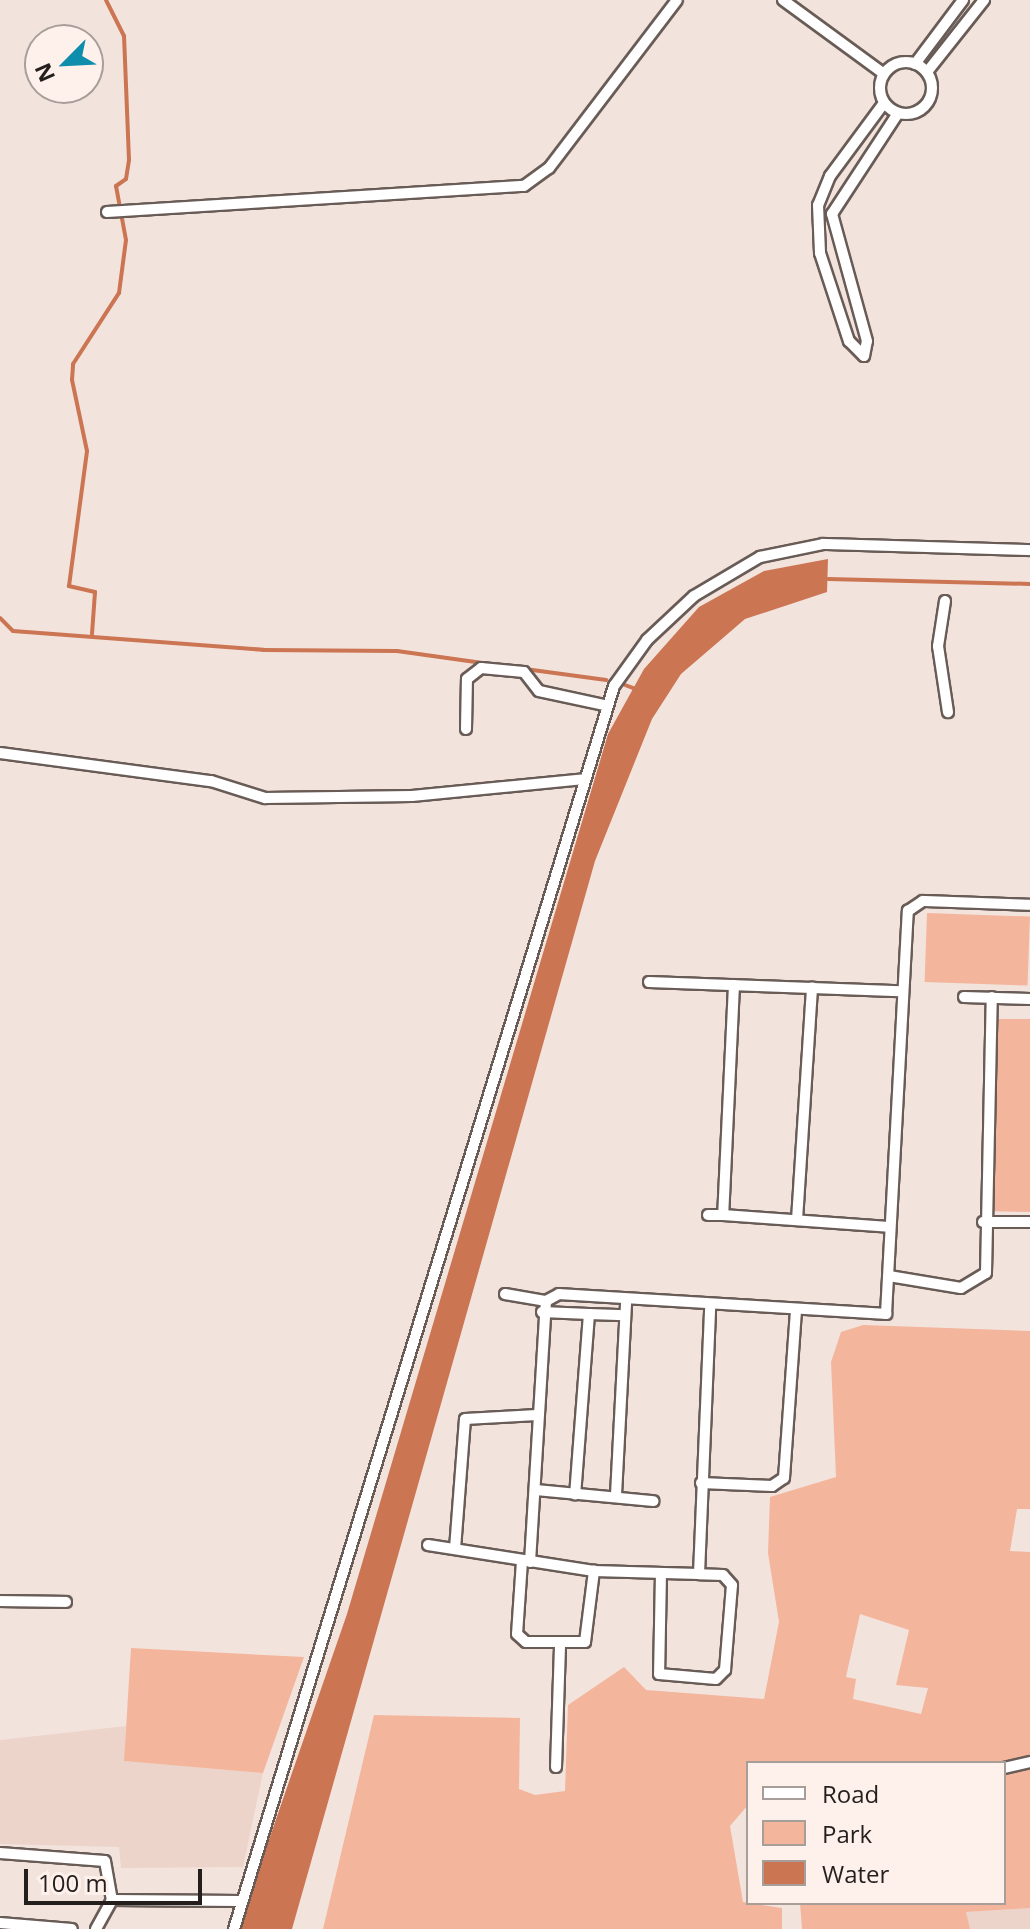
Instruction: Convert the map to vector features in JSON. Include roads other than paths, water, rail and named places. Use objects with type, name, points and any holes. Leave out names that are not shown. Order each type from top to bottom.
[{"type":"street","points":[[107,212],[524,186],[549,168],[677,0]]},
{"type":"street","points":[[783,0],[884,74]]},
{"type":"street","points":[[915,64],[963,0]]},
{"type":"street","points":[[927,72],[915,64],[894,64],[884,74],[884,103],[830,176],[818,205],[820,253],[849,341],[864,356],[867,341],[832,214],[898,113],[928,103],[927,72],[984,0]]},
{"type":"street","points":[[884,103],[898,113]]},
{"type":"street","points":[[234,1929],[604,705],[629,661],[672,615],[715,581],[760,557],[823,544],[1030,550]]},
{"type":"street","points":[[945,601],[938,646],[948,712]]},
{"type":"street","points":[[466,729],[467,679],[481,668],[524,672],[544,693],[604,705]]},
{"type":"street","points":[[0,753],[211,781],[265,798],[412,796],[584,779]]},
{"type":"street","points":[[594,1571],[588,1637],[560,1645],[518,1639],[536,1490],[544,1307],[559,1294],[710,1307],[886,1314],[900,991],[908,911],[923,901],[1030,905]]},
{"type":"street","points":[[649,982],[900,991]]},
{"type":"street","points":[[723,1215],[734,985]]},
{"type":"street","points":[[797,1220],[812,987]]},
{"type":"street","points":[[964,997],[1030,999]]},
{"type":"street","points":[[889,1276],[975,1285],[986,1273],[983,1222],[992,997]]},
{"type":"street","points":[[708,1215],[889,1227]]},
{"type":"street","points":[[983,1222],[1030,1222]]},
{"type":"street","points":[[505,1294],[544,1307],[589,1314],[625,1315]]},
{"type":"street","points":[[616,1495],[626,1301]]},
{"type":"street","points":[[699,1574],[710,1307]]},
{"type":"street","points":[[701,1483],[772,1486],[784,1478],[796,1312]]},
{"type":"street","points":[[575,1494],[589,1314]]},
{"type":"street","points":[[455,1549],[463,1423],[482,1413],[537,1415]]},
{"type":"street","points":[[536,1490],[616,1495],[653,1501]]},
{"type":"street","points":[[428,1545],[594,1571],[699,1574],[723,1575],[732,1585],[725,1670],[716,1679],[659,1674],[661,1573]]},
{"type":"street","points":[[0,1601],[66,1602]]},
{"type":"street","points":[[556,1767],[560,1645]]},
{"type":"street","points":[[1006,1768],[1030,1762]]},
{"type":"street","points":[[0,1853],[101,1859],[110,1868],[112,1900],[96,1929]]},
{"type":"street","points":[[112,1900],[241,1901]]},
{"type":"street","points":[[0,1923],[72,1929]]},
{"type":"water","points":[[828,559],[827,592],[745,619],[681,674],[652,719],[595,861],[292,1929],[238,1929],[347,1614],[608,734],[644,669],[699,607],[764,571]]},
{"type":"waterway","points":[[92,634],[95,592],[69,586],[87,451],[72,380],[73,364],[119,293],[126,240],[116,186],[126,179],[129,160],[124,36],[106,0]]},
{"type":"waterway","points":[[828,579],[1030,584]]},
{"type":"waterway","points":[[0,618],[13,631],[263,650],[397,651],[497,665]]},
{"type":"waterway","points":[[525,669],[606,680]]},
{"type":"waterway","points":[[625,685],[633,688]]}]
